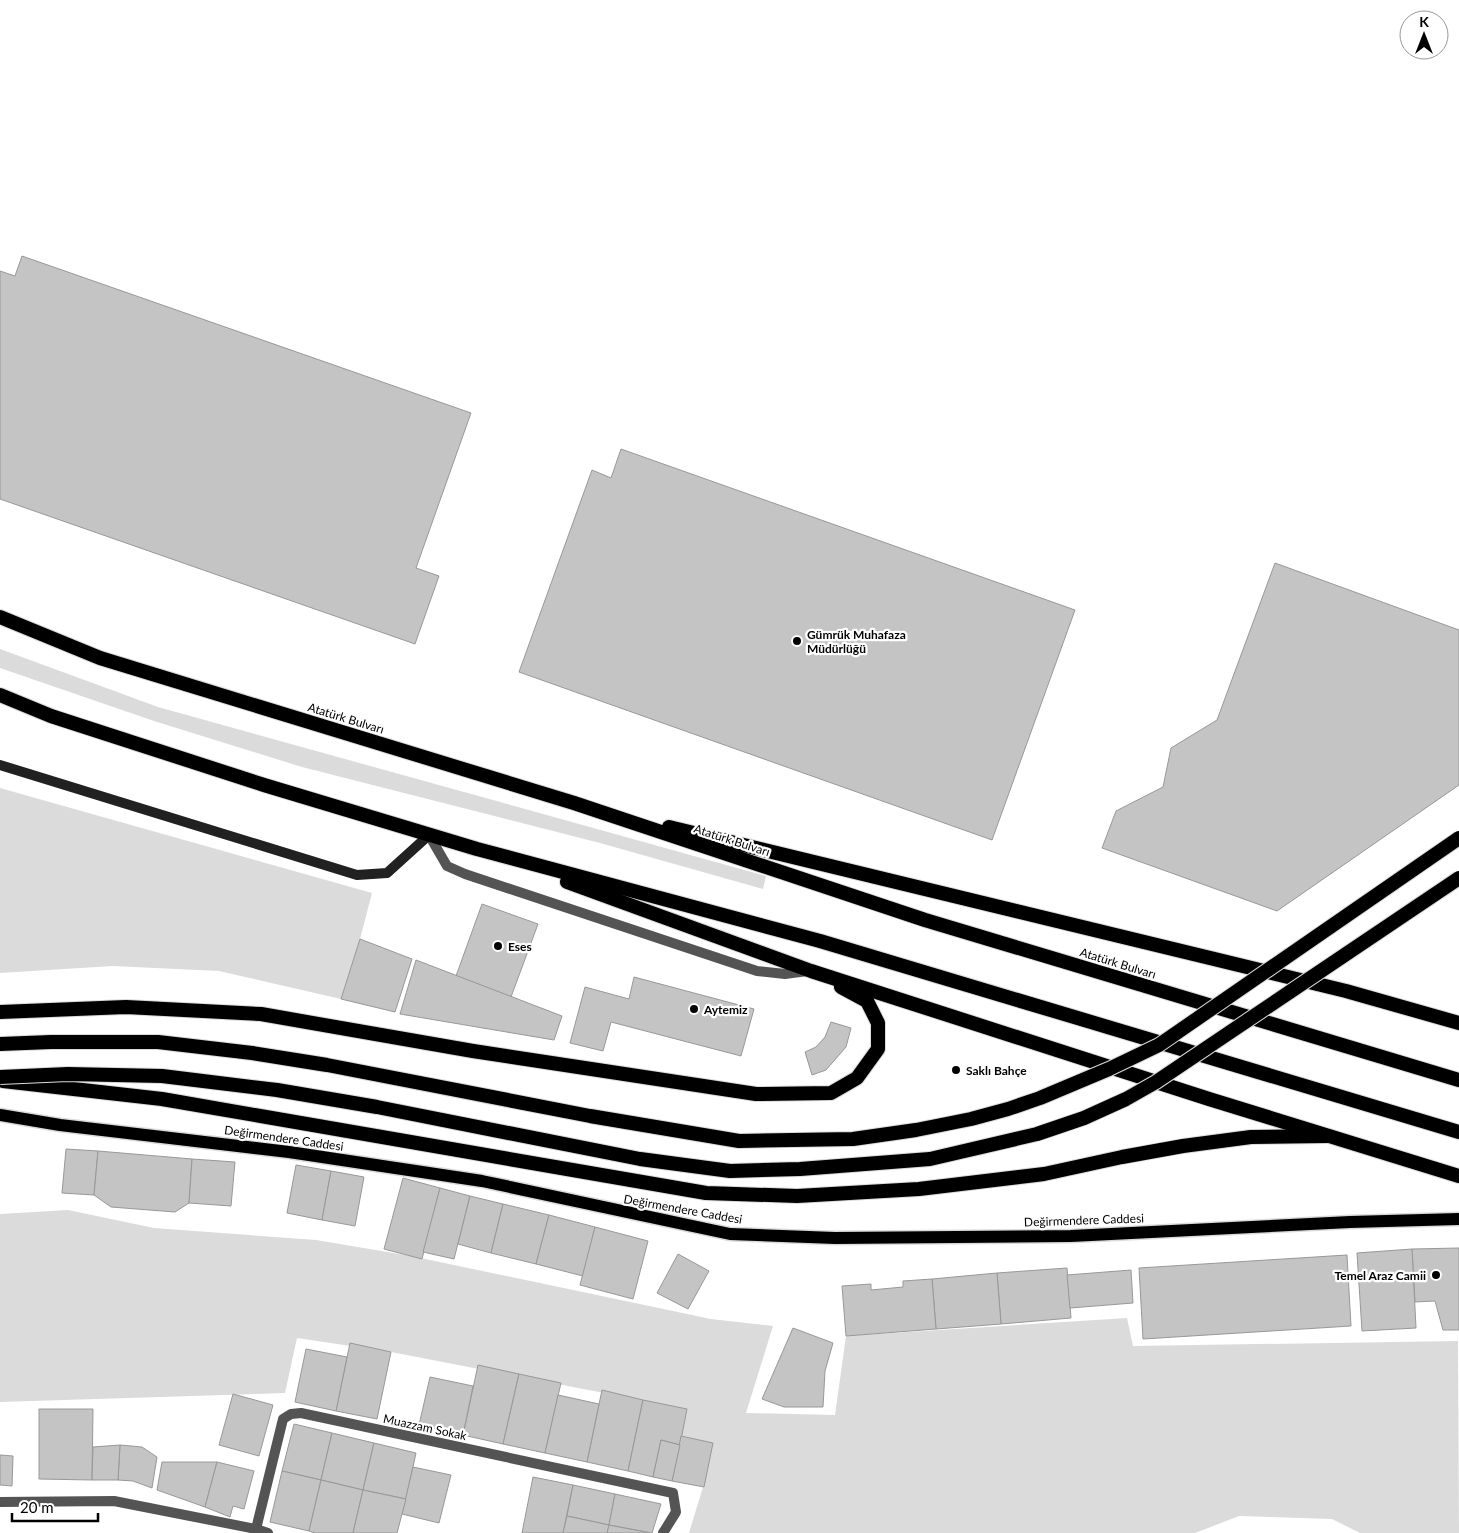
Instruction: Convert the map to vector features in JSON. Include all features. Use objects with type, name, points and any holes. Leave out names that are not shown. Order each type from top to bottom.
[{"type":"highway","name":"Atatürk Bulvarı","points":[[0,617],[100,658],[574,803],[925,920],[1459,1080]]},
{"type":"highway","points":[[0,695],[50,716],[264,785],[429,835],[829,944],[1459,1132]]},
{"type":"highway","points":[[574,803],[1346,991],[1459,1024]]},
{"type":"highway","points":[[0,1044],[158,1042],[252,1053],[327,1065],[590,1116],[740,1142],[853,1139],[916,1130],[971,1119],[1008,1109],[1040,1098],[1109,1069],[1159,1045],[1459,838]]},
{"type":"highway","points":[[477,849],[811,971],[1459,1176]]},
{"type":"highway","points":[[0,1077],[68,1074],[162,1076],[276,1090],[377,1107],[640,1159],[730,1171],[800,1169],[930,1159],[1037,1134],[1084,1118],[1126,1099],[1156,1082],[1459,878]]},
{"type":"highway","points":[[0,1012],[126,1007],[261,1014],[473,1051],[756,1094],[831,1093],[857,1078],[878,1049],[878,1023],[867,1001],[811,971]]},
{"type":"highway","points":[[0,1081],[162,1099],[706,1193],[797,1196],[919,1190],[1044,1174],[1183,1146],[1251,1137],[1328,1136]]},
{"type":"main road","points":[[0,765],[357,875],[387,873],[429,835]]},
{"type":"main road","name":"Değirmendere Caddesi","points":[[0,1115],[60,1125],[289,1152],[482,1181],[730,1234],[835,1238],[1071,1236],[1350,1222],[1459,1219]]},
{"type":"street","points":[[429,835],[447,866],[466,874],[757,971],[784,974],[811,971]]},
{"type":"street","name":"Muazzam Sokak","points":[[256,1529],[283,1419],[291,1414],[300,1414],[673,1493],[676,1512],[663,1533]]},
{"type":"street","points":[[0,1502],[114,1501],[268,1533]]},
{"type":"shaded area","points":[[0,649],[158,707],[766,876],[763,889],[600,843],[302,767],[154,721],[0,668]]},
{"type":"shaded area","points":[[0,788],[372,893],[341,999],[219,971],[113,966],[0,973]]},
{"type":"shaded area","points":[[68,1210],[154,1228],[316,1240],[411,1256],[711,1319],[773,1326],[746,1413],[835,1415],[846,1336],[1127,1318],[1133,1346],[1458,1341],[1459,1533],[1360,1533],[1332,1519],[1239,1516],[1195,1533],[689,1533],[703,1487],[713,1443],[681,1436],[687,1409],[391,1352],[297,1338],[285,1393],[0,1402],[0,1214]]},
{"type":"building","points":[[22,256],[471,413],[416,568],[439,576],[415,644],[0,499],[0,271],[15,276]]},
{"type":"building","name":"Gümrük Muhafaza Müdürlüğü","points":[[621,449],[1075,610],[992,840],[519,672],[592,470],[611,478]]},
{"type":"building","points":[[1275,563],[1459,630],[1459,785],[1277,911],[1102,848],[1116,811],[1163,787],[1171,748],[1217,720]]},
{"type":"building","points":[[482,904],[538,924],[511,997],[456,976]]},
{"type":"building","points":[[360,939],[412,959],[395,1012],[341,999]]},
{"type":"building","points":[[416,960],[562,1016],[554,1040],[400,1014]]},
{"type":"building","points":[[634,977],[754,1009],[741,1056],[611,1022],[603,1051],[570,1043],[585,987],[629,999]]},
{"type":"building","points":[[831,1022],[851,1028],[846,1047],[826,1070],[812,1075],[805,1052],[816,1047],[825,1037]]},
{"type":"building","points":[[66,1149],[98,1151],[94,1195],[62,1193]]},
{"type":"building","points":[[98,1151],[192,1159],[189,1203],[175,1212],[111,1207],[94,1195]]},
{"type":"building","points":[[192,1159],[235,1162],[231,1206],[189,1203]]},
{"type":"building","points":[[296,1165],[331,1171],[322,1220],[287,1213]]},
{"type":"building","points":[[331,1171],[364,1177],[355,1226],[322,1220]]},
{"type":"building","points":[[403,1178],[440,1188],[422,1259],[384,1249]]},
{"type":"building","points":[[440,1188],[470,1196],[454,1259],[423,1252]]},
{"type":"building","points":[[470,1196],[503,1204],[491,1253],[458,1244]]},
{"type":"building","points":[[503,1204],[549,1215],[536,1264],[491,1253]]},
{"type":"building","points":[[549,1215],[595,1227],[583,1276],[536,1264]]},
{"type":"building","points":[[595,1227],[648,1241],[633,1299],[580,1285]]},
{"type":"building","name":"Temel Araz Camii","points":[[1459,1248],[1459,1330],[1443,1330],[1435,1301],[1415,1302],[1412,1249]]},
{"type":"building","points":[[1412,1249],[1416,1328],[1362,1331],[1357,1253]]},
{"type":"building","points":[[678,1254],[709,1271],[688,1309],[657,1293]]},
{"type":"building","points":[[1347,1255],[1351,1326],[1143,1339],[1139,1268]]},
{"type":"building","points":[[1067,1268],[1071,1318],[1001,1324],[997,1273]]},
{"type":"building","points":[[1131,1270],[1133,1303],[1070,1308],[1067,1275]]},
{"type":"building","points":[[997,1273],[1001,1324],[936,1329],[932,1279]]},
{"type":"building","points":[[932,1279],[936,1329],[846,1336],[842,1286],[871,1284],[871,1290],[903,1287],[903,1281]]},
{"type":"building","points":[[793,1328],[833,1343],[825,1371],[823,1407],[784,1407],[762,1399]]},
{"type":"building","points":[[350,1343],[391,1352],[377,1419],[336,1411]]},
{"type":"building","points":[[306,1349],[347,1357],[336,1411],[295,1402]]},
{"type":"building","points":[[478,1365],[519,1374],[503,1444],[463,1435]]},
{"type":"building","points":[[519,1374],[561,1383],[545,1453],[503,1444]]},
{"type":"building","points":[[430,1377],[473,1386],[463,1435],[419,1425]]},
{"type":"building","points":[[602,1390],[643,1400],[628,1471],[587,1462]]},
{"type":"building","points":[[233,1394],[273,1405],[259,1456],[219,1445]]},
{"type":"building","points":[[558,1395],[599,1404],[587,1462],[545,1453]]},
{"type":"building","points":[[643,1400],[687,1409],[680,1445],[661,1440],[653,1477],[628,1471]]},
{"type":"building","points":[[39,1409],[93,1409],[92,1480],[39,1479]]},
{"type":"building","points":[[294,1424],[332,1433],[321,1480],[282,1471]]},
{"type":"building","points":[[332,1433],[374,1443],[363,1490],[321,1480]]},
{"type":"building","points":[[681,1436],[713,1443],[704,1487],[672,1481]]},
{"type":"building","points":[[661,1440],[680,1445],[672,1481],[653,1477]]},
{"type":"building","points":[[374,1443],[416,1453],[406,1499],[363,1490]]},
{"type":"building","points":[[120,1445],[142,1447],[157,1457],[152,1488],[133,1481],[118,1480]]},
{"type":"building","points":[[120,1445],[118,1480],[92,1480],[93,1447]]},
{"type":"building","points":[[0,1455],[13,1456],[12,1486],[0,1485]]},
{"type":"building","points":[[162,1462],[217,1462],[205,1507],[157,1490]]},
{"type":"building","points":[[217,1462],[254,1471],[244,1509],[233,1506],[230,1517],[205,1507]]},
{"type":"building","points":[[413,1467],[451,1475],[439,1523],[402,1514]]},
{"type":"building","points":[[282,1471],[321,1480],[309,1531],[270,1522]]},
{"type":"building","points":[[533,1477],[573,1485],[563,1533],[522,1533]]},
{"type":"building","points":[[321,1480],[363,1490],[353,1533],[315,1533],[309,1531]]},
{"type":"building","points":[[573,1485],[615,1494],[609,1525],[567,1516]]},
{"type":"building","points":[[363,1490],[406,1499],[397,1533],[353,1533]]},
{"type":"building","points":[[615,1494],[661,1504],[652,1533],[609,1525]]},
{"type":"building","points":[[567,1516],[609,1525],[607,1533],[563,1533]]},
{"type":"building","points":[[609,1525],[650,1533],[607,1533]]},
{"type":"place","name":"Gümrük Muhafaza Müdürlüğü","points":[[797,641]]},
{"type":"place","name":"Eses","points":[[498,946]]},
{"type":"place","name":"Aytemiz","points":[[694,1009]]},
{"type":"place","name":"Saklı Bahçe","points":[[956,1070]]},
{"type":"place","name":"Temel Araz Camii","points":[[1436,1275]]}]
